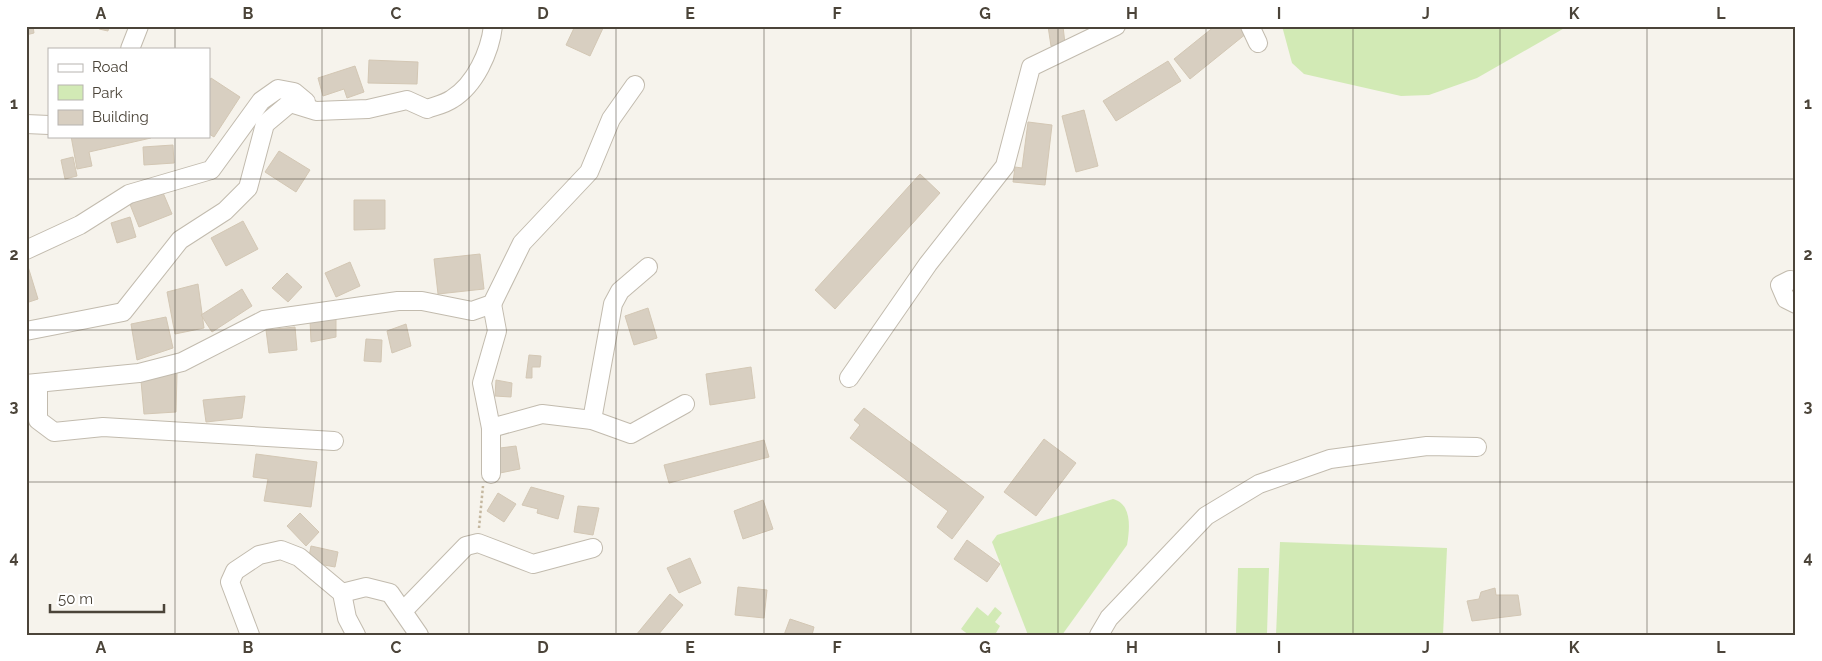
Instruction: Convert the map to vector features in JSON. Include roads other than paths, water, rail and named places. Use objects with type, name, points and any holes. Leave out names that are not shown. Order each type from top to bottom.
[{"type":"street","points":[[130,48],[138,26]]},
{"type":"street","points":[[26,331],[123,312],[180,240],[225,211],[248,188],[264,124],[290,103],[316,110],[368,109],[406,100],[427,109],[451,100],[468,86],[481,65],[493,26]]},
{"type":"street","points":[[849,378],[928,264],[1005,166],[1032,67],[1116,26]]},
{"type":"street","points":[[1250,26],[1258,43]]},
{"type":"street","points":[[487,480],[491,428],[482,383],[497,331],[492,304],[522,243],[589,172],[611,119],[635,85]]},
{"type":"street","points":[[26,250],[80,225],[130,194],[211,170],[261,101],[278,89],[294,92],[316,110]]},
{"type":"street","points":[[26,124],[48,125]]},
{"type":"street","points":[[592,420],[613,304],[620,291],[648,268]]},
{"type":"street","points":[[1796,281],[1790,280],[1780,285],[1786,299],[1796,304]]},
{"type":"street","points":[[334,441],[103,427],[54,432],[38,420],[32,384],[139,373],[182,362],[264,320],[398,301],[422,301],[472,311],[492,304]]},
{"type":"street","points":[[491,428],[542,414],[592,420],[631,434],[685,404]]},
{"type":"street","points":[[1099,635],[1109,618],[1206,516],[1259,484],[1330,459],[1427,446],[1477,447]]},
{"type":"street","points":[[403,611],[466,546],[478,543],[533,564],[593,548]]},
{"type":"street","points":[[250,635],[230,582],[235,571],[259,556],[282,550],[300,557],[342,593],[347,618],[356,635]]},
{"type":"street","points":[[342,593],[366,587],[390,594],[419,635]]}]
